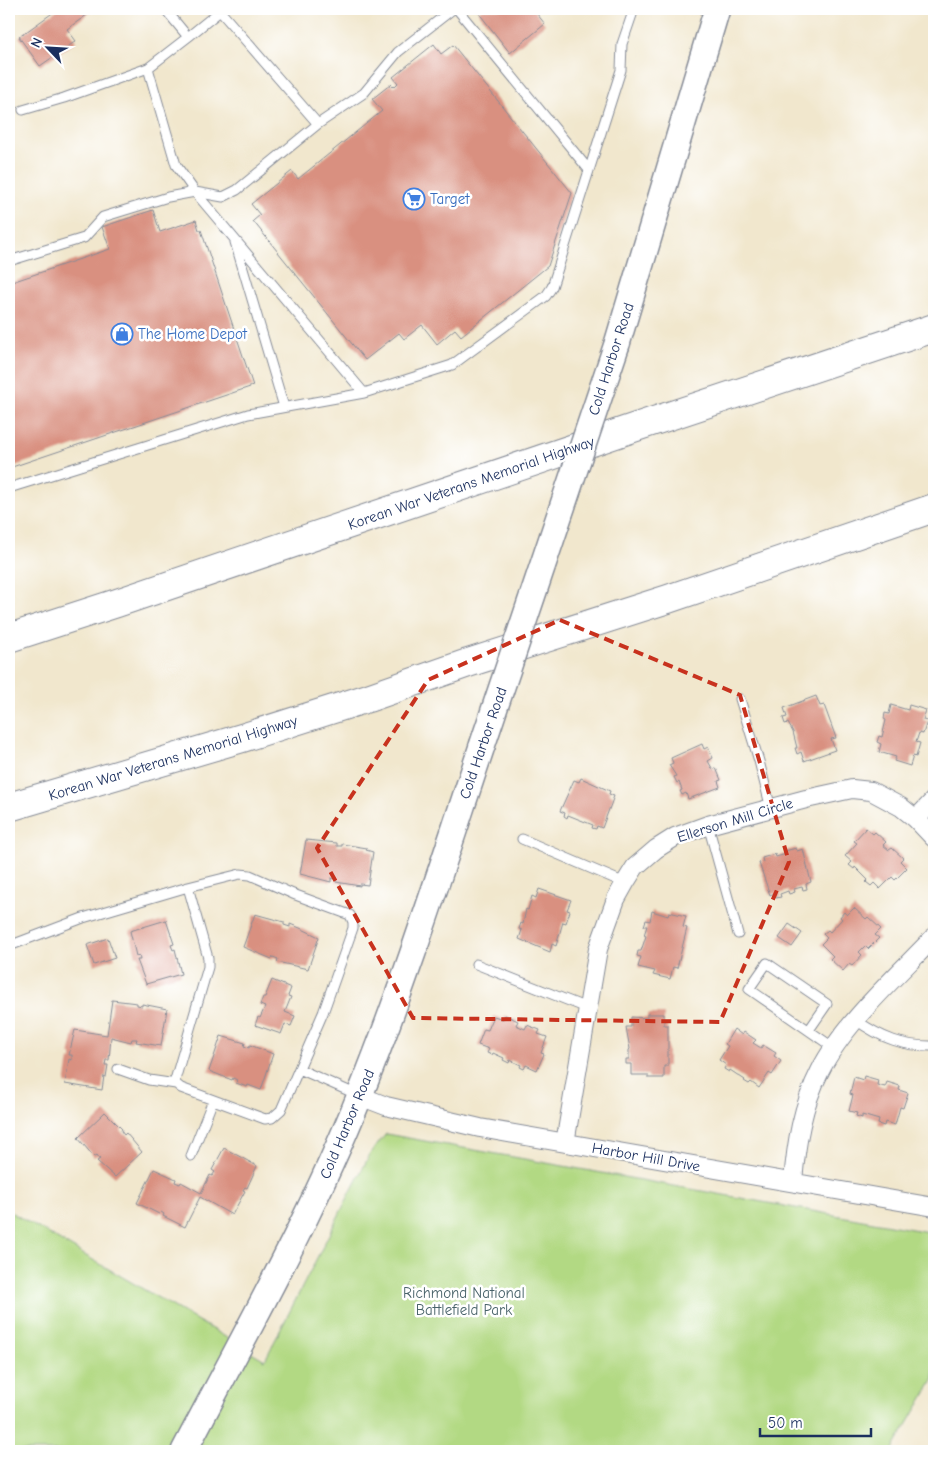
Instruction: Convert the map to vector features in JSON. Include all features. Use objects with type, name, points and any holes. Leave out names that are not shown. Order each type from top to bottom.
[{"type":"highway","name":"Korean War Veterans Memorial Highway","points":[[9,638],[934,328]]},
{"type":"highway","name":"Korean War Veterans Memorial Highway","points":[[9,807],[350,704],[468,662],[668,599],[934,508]]},
{"type":"main road","name":"Cold Harbor Road","points":[[184,1451],[308,1216],[360,1096],[394,1005],[617,344],[717,9]]},
{"type":"street","name":"Ellerson Mill Circle","points":[[565,1143],[598,948],[616,899],[625,883],[635,867],[656,848],[675,837],[708,825],[852,789],[871,791],[901,807],[934,838]]},
{"type":"street","points":[[916,820],[934,800]]},
{"type":"street","points":[[792,1182],[802,1117],[820,1070],[856,1020],[934,937]]},
{"type":"street","name":"Harbor Hill Drive","points":[[360,1096],[386,1106],[471,1126],[934,1206]]},
{"type":"lane","points":[[164,9],[188,37]]},
{"type":"lane","points":[[9,261],[84,238],[103,217],[168,196],[195,192],[223,197],[237,190],[318,124],[364,93],[398,52],[453,9]]},
{"type":"lane","points":[[457,9],[589,170]]},
{"type":"lane","points":[[9,488],[248,414],[364,393],[452,365],[546,296],[552,287],[622,70],[622,44],[634,9]]},
{"type":"lane","points":[[23,110],[64,98],[148,68],[220,11],[318,124]]},
{"type":"lane","points":[[148,68],[176,165],[195,192],[364,393]]},
{"type":"lane","points":[[234,239],[284,407]]},
{"type":"lane","points":[[740,699],[772,809]]},
{"type":"lane","points":[[708,825],[738,934]]},
{"type":"lane","points":[[522,839],[625,883]]},
{"type":"lane","points":[[9,946],[83,918],[188,887],[240,874],[250,875],[293,894],[350,915],[353,928],[323,1013],[281,1110],[272,1118],[264,1119],[181,1088],[176,1084],[149,1080],[118,1069]]},
{"type":"lane","points":[[176,1084],[208,968],[208,958],[188,887]]},
{"type":"lane","points":[[809,1030],[827,1004],[768,962],[749,990],[834,1048]]},
{"type":"lane","points":[[476,964],[587,1008]]},
{"type":"lane","points":[[856,1020],[888,1040],[906,1045],[934,1046]]},
{"type":"lane","points":[[299,1069],[360,1096]]},
{"type":"lane","points":[[191,1156],[213,1100]]},
{"type":"highlighted area","points":[[560,620],[740,695],[789,862],[720,1022],[413,1018],[317,848],[428,680]]},
{"type":"green space","name":"Richmond National Battlefield Park","points":[[386,1134],[934,1233],[934,1379],[892,1451],[9,1451],[9,1211],[265,1360],[370,1154]]},
{"type":"building","points":[[58,9],[89,9],[91,12],[67,29],[76,41],[40,66],[19,37]]},
{"type":"building","points":[[482,9],[533,9],[545,24],[510,53],[478,12]]},
{"type":"building","name":"Target","points":[[434,44],[441,54],[453,45],[572,193],[548,266],[461,336],[455,329],[437,344],[422,325],[404,339],[399,333],[365,360],[253,221],[260,215],[251,204],[292,171],[298,179],[382,111],[372,99],[391,84],[394,87],[398,83],[393,77]]},
{"type":"building","name":"The Home Depot","points":[[153,210],[160,232],[196,220],[253,386],[9,468],[9,283],[110,249],[102,227]]},
{"type":"building","points":[[816,696],[820,706],[824,705],[836,738],[831,739],[835,750],[804,761],[801,752],[797,754],[793,732],[788,723],[785,724],[783,718],[787,717],[784,708]]},
{"type":"building","points":[[891,705],[908,710],[909,705],[926,710],[923,720],[927,721],[923,734],[919,733],[916,742],[920,743],[916,757],[913,756],[910,766],[894,761],[896,757],[879,752],[881,744],[877,742],[879,736],[882,737],[886,720],[884,719],[885,713],[889,714]]},
{"type":"building","points":[[702,744],[704,749],[708,747],[713,758],[708,761],[713,770],[716,768],[721,780],[718,781],[720,787],[688,799],[686,793],[682,795],[679,782],[677,783],[674,777],[676,776],[669,765],[673,763],[671,758]]},
{"type":"building","points":[[581,778],[610,791],[609,794],[614,796],[602,828],[597,826],[596,829],[592,828],[593,825],[568,815],[567,818],[564,816],[565,813],[560,811],[574,780],[579,782]]},
{"type":"building","points":[[866,828],[873,834],[875,832],[886,842],[883,845],[889,850],[892,848],[903,858],[900,861],[907,868],[895,880],[892,877],[880,889],[874,883],[871,886],[866,882],[868,880],[855,867],[854,869],[849,865],[852,862],[845,856],[857,843],[854,841]]},
{"type":"building","points":[[306,840],[337,843],[337,846],[342,846],[342,844],[367,848],[366,850],[373,852],[368,885],[360,884],[360,886],[336,882],[336,879],[331,878],[331,882],[300,874]]},
{"type":"building","points":[[796,848],[797,851],[803,849],[811,882],[806,884],[807,889],[803,890],[802,887],[794,889],[795,892],[789,894],[788,891],[780,894],[781,897],[776,898],[775,893],[770,895],[759,863],[763,862],[762,858],[775,854],[776,857],[786,854],[785,851]]},
{"type":"building","points":[[539,889],[571,900],[567,910],[570,911],[566,923],[563,922],[556,946],[552,944],[550,952],[519,939],[522,930],[519,929],[521,923],[523,924],[526,909],[528,910],[532,896],[536,898]]},
{"type":"building","points":[[854,908],[881,929],[875,935],[879,938],[868,949],[865,946],[859,952],[862,955],[852,966],[849,964],[843,971],[830,959],[833,956],[821,944],[827,938],[823,934],[828,930],[830,932],[842,919],[840,917],[844,912],[847,915]]},
{"type":"building","points":[[652,911],[668,916],[669,912],[686,916],[683,927],[687,928],[677,968],[673,967],[670,979],[653,975],[655,971],[638,967],[641,957],[637,956],[638,951],[641,951],[646,936],[644,935],[647,926],[644,926],[646,920],[650,921]]},
{"type":"building","points":[[255,914],[284,922],[284,925],[290,927],[290,924],[319,937],[308,969],[277,962],[278,959],[273,957],[272,959],[243,947]]},
{"type":"building","points":[[166,920],[174,944],[171,945],[173,950],[175,949],[181,974],[146,984],[137,960],[140,960],[139,955],[136,956],[130,931]]},
{"type":"building","points":[[789,924],[802,933],[792,947],[779,938]]},
{"type":"building","points":[[108,938],[115,958],[94,965],[87,945]]},
{"type":"building","points":[[272,980],[291,988],[288,996],[291,997],[285,1012],[295,1016],[291,1026],[285,1024],[281,1034],[255,1025],[265,1007],[260,1005]]},
{"type":"building","points":[[112,1000],[167,1009],[161,1046],[136,1042],[137,1039],[132,1039],[131,1042],[111,1037],[109,1060],[106,1060],[105,1065],[108,1065],[102,1090],[65,1084],[69,1059],[72,1060],[72,1055],[69,1055],[75,1030],[107,1035]]},
{"type":"building","points":[[647,1014],[664,1014],[664,1025],[668,1025],[668,1066],[664,1066],[664,1078],[648,1078],[648,1075],[631,1075],[631,1064],[626,1064],[626,1059],[629,1059],[630,1049],[626,1027],[631,1027],[631,1017],[647,1018]]},
{"type":"building","points":[[505,1015],[518,1021],[516,1025],[525,1029],[527,1025],[540,1030],[538,1034],[547,1037],[541,1053],[544,1054],[537,1070],[526,1065],[524,1069],[520,1067],[521,1065],[510,1060],[509,1063],[503,1060],[504,1058],[493,1053],[492,1055],[487,1053],[489,1049],[478,1045],[484,1029],[488,1030],[494,1016],[503,1019]]},
{"type":"building","points":[[734,1029],[742,1035],[744,1032],[756,1040],[753,1043],[761,1048],[763,1045],[776,1053],[774,1056],[781,1061],[772,1075],[769,1073],[759,1088],[751,1082],[749,1084],[744,1081],[730,1070],[729,1072],[724,1069],[726,1065],[719,1060],[728,1046],[725,1044]]},
{"type":"building","points":[[221,1036],[245,1043],[244,1046],[249,1048],[250,1045],[273,1054],[261,1090],[236,1083],[237,1080],[233,1078],[232,1080],[209,1071]]},
{"type":"building","points":[[864,1076],[878,1080],[877,1085],[885,1087],[887,1082],[900,1086],[899,1090],[908,1093],[903,1108],[900,1107],[895,1125],[885,1122],[884,1126],[878,1124],[879,1120],[862,1115],[862,1118],[856,1116],[857,1113],[849,1111],[853,1095],[850,1094],[854,1077],[863,1080]]},
{"type":"building","points":[[105,1112],[122,1129],[121,1131],[124,1135],[126,1133],[142,1152],[115,1177],[97,1161],[100,1159],[97,1155],[94,1157],[78,1138]]},
{"type":"building","points":[[224,1148],[257,1166],[247,1188],[245,1187],[243,1190],[245,1191],[232,1215],[200,1197],[185,1227],[163,1216],[164,1214],[161,1212],[159,1214],[137,1203],[154,1169],[176,1179],[175,1182],[180,1184],[181,1182],[201,1193],[210,1175],[212,1176],[215,1172],[212,1170]]},
{"type":"place","name":"Target","points":[[414,199]]},
{"type":"place","name":"The Home Depot","points":[[122,334]]}]
